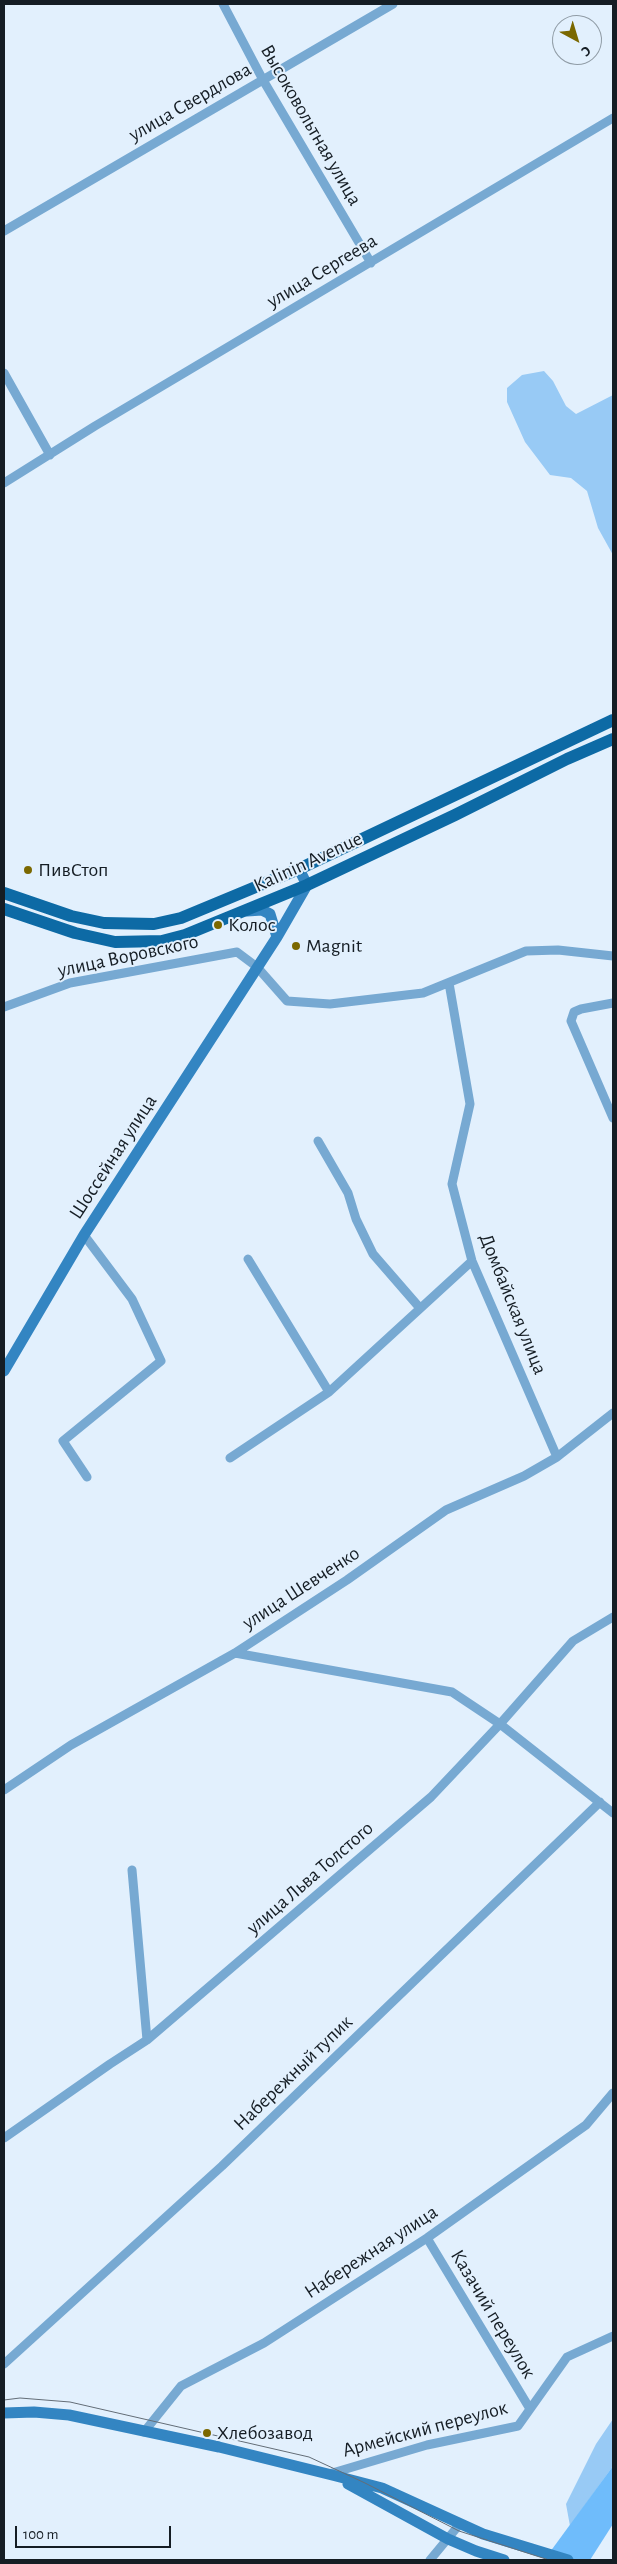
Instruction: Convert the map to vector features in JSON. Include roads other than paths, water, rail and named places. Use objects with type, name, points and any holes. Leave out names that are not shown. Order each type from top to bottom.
[{"type":"main road","name":"Kalinin Avenue","points":[[4,893],[71,916],[104,923],[154,924],[190,914],[299,869],[613,720]]},
{"type":"main road","name":"Kalinin Avenue","points":[[4,909],[75,933],[115,942],[162,940],[185,935],[307,885],[455,815],[567,759],[613,739]]},
{"type":"main road","points":[[299,869],[307,885]]},
{"type":"main road","name":"Шоссейная улица","points":[[4,1371],[84,1235],[188,1078],[257,967],[278,937],[307,885]]},
{"type":"main road","points":[[245,912],[262,910],[270,914],[278,937]]},
{"type":"main road","points":[[4,2413],[34,2412],[69,2415],[219,2447],[329,2474],[382,2488],[459,2525],[568,2560]]},
{"type":"main road","points":[[329,2474],[448,2538],[476,2551],[504,2560]]},
{"type":"street","name":"Высоковольтная улица","points":[[223,4],[263,80],[371,263]]},
{"type":"street","name":"улица Свердлова","points":[[4,232],[393,4]]},
{"type":"street","name":"улица Сергеева","points":[[4,483],[613,118]]},
{"type":"street","points":[[4,373],[50,455]]},
{"type":"street","points":[[257,967],[288,1001],[330,1004],[423,993],[526,951],[558,950],[613,956]]},
{"type":"street","name":"улица Воровского","points":[[4,1007],[70,983],[237,952],[257,967]]},
{"type":"street","name":"Домбайская улица","points":[[449,982],[470,1104],[452,1184],[472,1261],[558,1457]]},
{"type":"street","points":[[613,1004],[574,1012],[571,1021],[613,1118]]},
{"type":"street","points":[[318,1141],[348,1193],[356,1219],[373,1254],[419,1307]]},
{"type":"street","points":[[84,1235],[132,1299],[162,1361],[63,1441],[87,1477]]},
{"type":"street","points":[[248,1259],[329,1392]]},
{"type":"street","points":[[230,1458],[329,1392],[419,1307],[472,1261]]},
{"type":"street","name":"улица Шевченко","points":[[4,1790],[71,1745],[235,1653],[347,1580],[446,1510],[524,1476],[558,1457],[613,1413]]},
{"type":"street","name":"улица Льва Толстого","points":[[4,2138],[147,2040],[431,1797],[500,1724],[573,1641],[613,1617]]},
{"type":"street","points":[[235,1653],[452,1692],[500,1724],[613,1813]]},
{"type":"street","name":"Набережный тупик","points":[[4,2364],[222,2166],[600,1802]]},
{"type":"street","points":[[132,1870],[147,2040]]},
{"type":"street","name":"Набережная улица","points":[[144,2432],[180,2386],[264,2343],[427,2238],[586,2125],[613,2092]]},
{"type":"street","name":"Казачий переулок","points":[[427,2238],[530,2409]]},
{"type":"street","name":"Армейский переулок","points":[[329,2474],[427,2445],[518,2426],[567,2357],[613,2336]]},
{"type":"street","points":[[430,2560],[459,2525]]},
{"type":"tram line","points":[[4,2400],[20,2398],[70,2402],[309,2457],[459,2531],[549,2560]]},
{"type":"place","name":"ПивСтоп","points":[[28,870]]},
{"type":"place","name":"Колос","points":[[218,925]]},
{"type":"place","name":"Magnit","points":[[296,946]]},
{"type":"place","name":"Хлебозавод","points":[[207,2433]]}]
